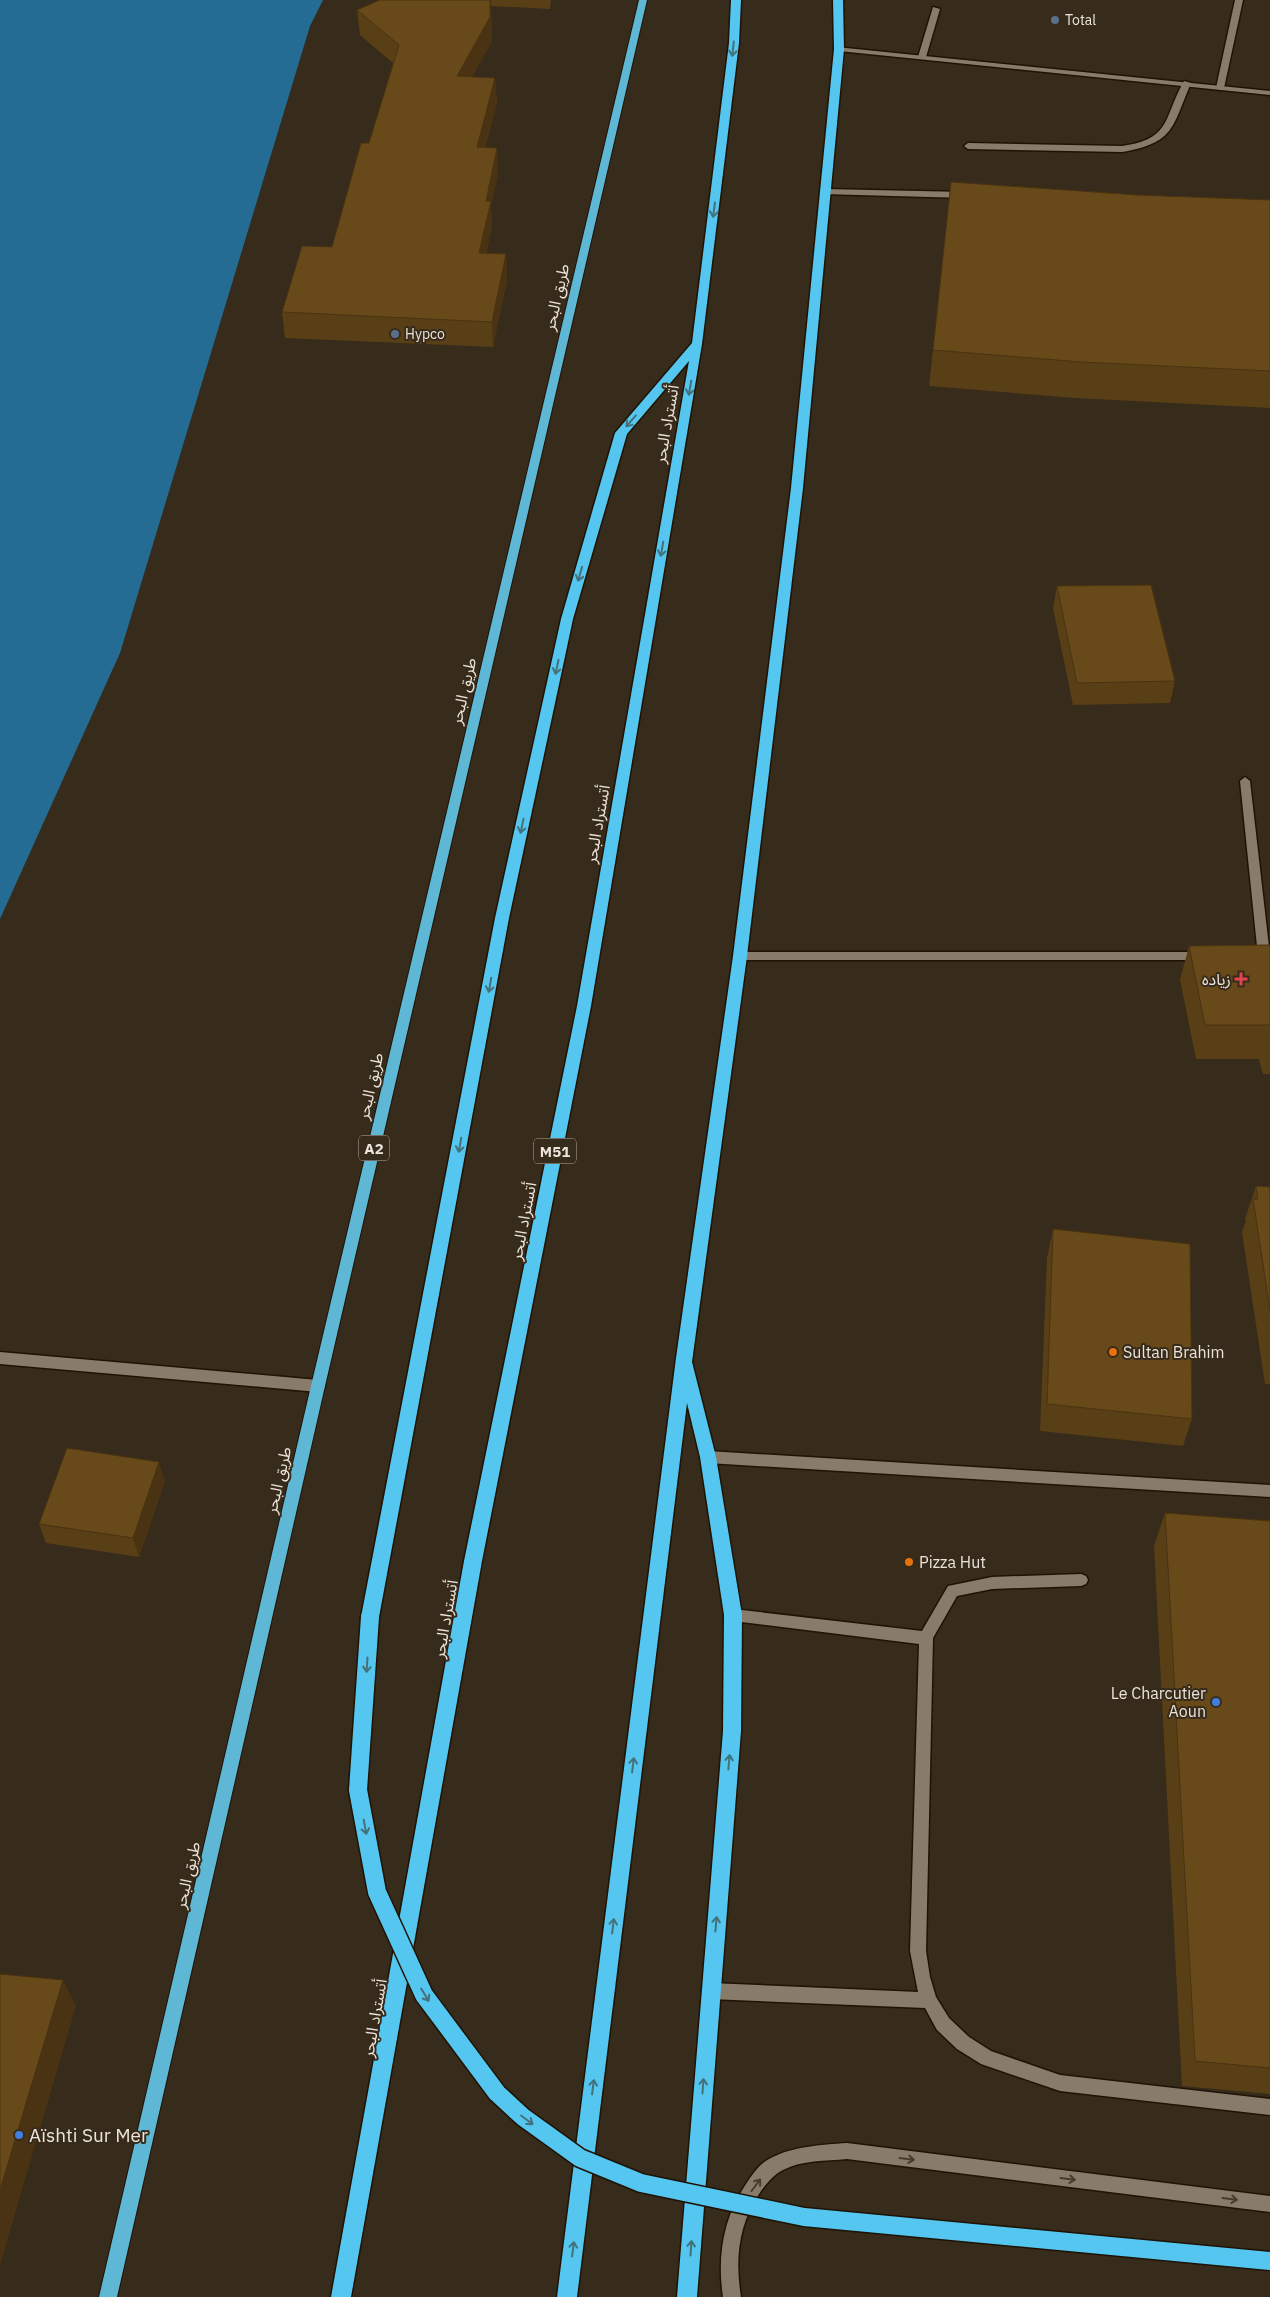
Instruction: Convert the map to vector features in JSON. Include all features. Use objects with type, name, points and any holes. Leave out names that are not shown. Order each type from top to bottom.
[{"type":"highway","name":"طريق البحر","points":[[108,2297],[318,1386],[644,0]]},
{"type":"highway","name":"أتستراد البحر","points":[[341,2297],[473,1561],[584,1006],[697,344],[734,43],[736,0]]},
{"type":"highway","points":[[567,2297],[684,1358],[740,956],[797,488],[839,49],[838,0]]},
{"type":"highway","points":[[697,344],[620,434],[567,619],[502,918],[370,1617],[358,1790],[377,1892],[424,1995],[497,2093],[523,2117],[580,2158],[641,2183],[804,2218],[1270,2261]]},
{"type":"highway","points":[[684,1358],[708,1457],[733,1615],[732,1731],[687,2297]]},
{"type":"street","points":[[1220,88],[1239,0]]},
{"type":"street","points":[[922,58],[936,9]]},
{"type":"street","points":[[839,49],[1187,83],[1270,93]]},
{"type":"street","points":[[968,146],[1122,149],[1139,146],[1162,134],[1187,83]]},
{"type":"street","points":[[825,192],[973,195]]},
{"type":"street","points":[[1245,781],[1263,956]]},
{"type":"street","points":[[740,956],[1214,956]]},
{"type":"street","points":[[0,1358],[318,1386]]},
{"type":"street","points":[[708,1457],[1270,1491]]},
{"type":"street","points":[[1081,1580],[992,1584],[953,1591],[936,1616],[926,1638],[918,1951],[922,1976],[929,2000],[943,2024],[963,2043],[987,2058],[1060,2083],[1270,2107]]},
{"type":"street","points":[[733,1615],[926,1638]]},
{"type":"street","points":[[710,1991],[929,2000]]},
{"type":"street","points":[[732,2297],[729,2281],[729,2258],[739,2209],[766,2171],[779,2163],[809,2154],[847,2151],[1270,2204]]},
{"type":"water","points":[[0,0],[323,0],[310,26],[120,653],[0,919]]},
{"type":"building","points":[[380,0],[490,0],[490,17],[457,76],[495,78],[477,147],[497,148],[486,201],[491,201],[479,253],[506,254],[492,322],[282,312],[302,246],[332,247],[361,143],[369,143],[399,45],[357,10]]},
{"type":"building","points":[[951,182],[1137,195],[1270,200],[1270,371],[1081,362],[933,350]]},
{"type":"building","points":[[1151,585],[1175,681],[1077,683],[1057,586]]},
{"type":"building","points":[[1270,945],[1270,1025],[1205,1025],[1189,946]]},
{"type":"building","points":[[1256,1186],[1270,1187],[1270,1310],[1253,1199],[1258,1199]]},
{"type":"building","name":"Sultan Brahim","points":[[1053,1229],[1190,1244],[1192,1419],[1047,1404]]},
{"type":"building","points":[[67,1448],[159,1462],[133,1538],[39,1524]]},
{"type":"building","name":"Le Charcutier Aoun","points":[[1165,1513],[1270,1521],[1270,2068],[1195,2061]]},
{"type":"building","points":[[0,1974],[63,1980],[0,2190]]},
{"type":"place","name":"Total","points":[[1055,20]]},
{"type":"place","name":"Hypco","points":[[395,334]]},
{"type":"place","name":"زياده","points":[[1241,979]]},
{"type":"place","name":"Sultan Brahim","points":[[1113,1352]]},
{"type":"place","name":"Pizza Hut","points":[[909,1562]]},
{"type":"place","name":"Le Charcutier Aoun","points":[[1216,1702]]},
{"type":"place","name":"Aïshti Sur Mer","points":[[19,2135]]}]
